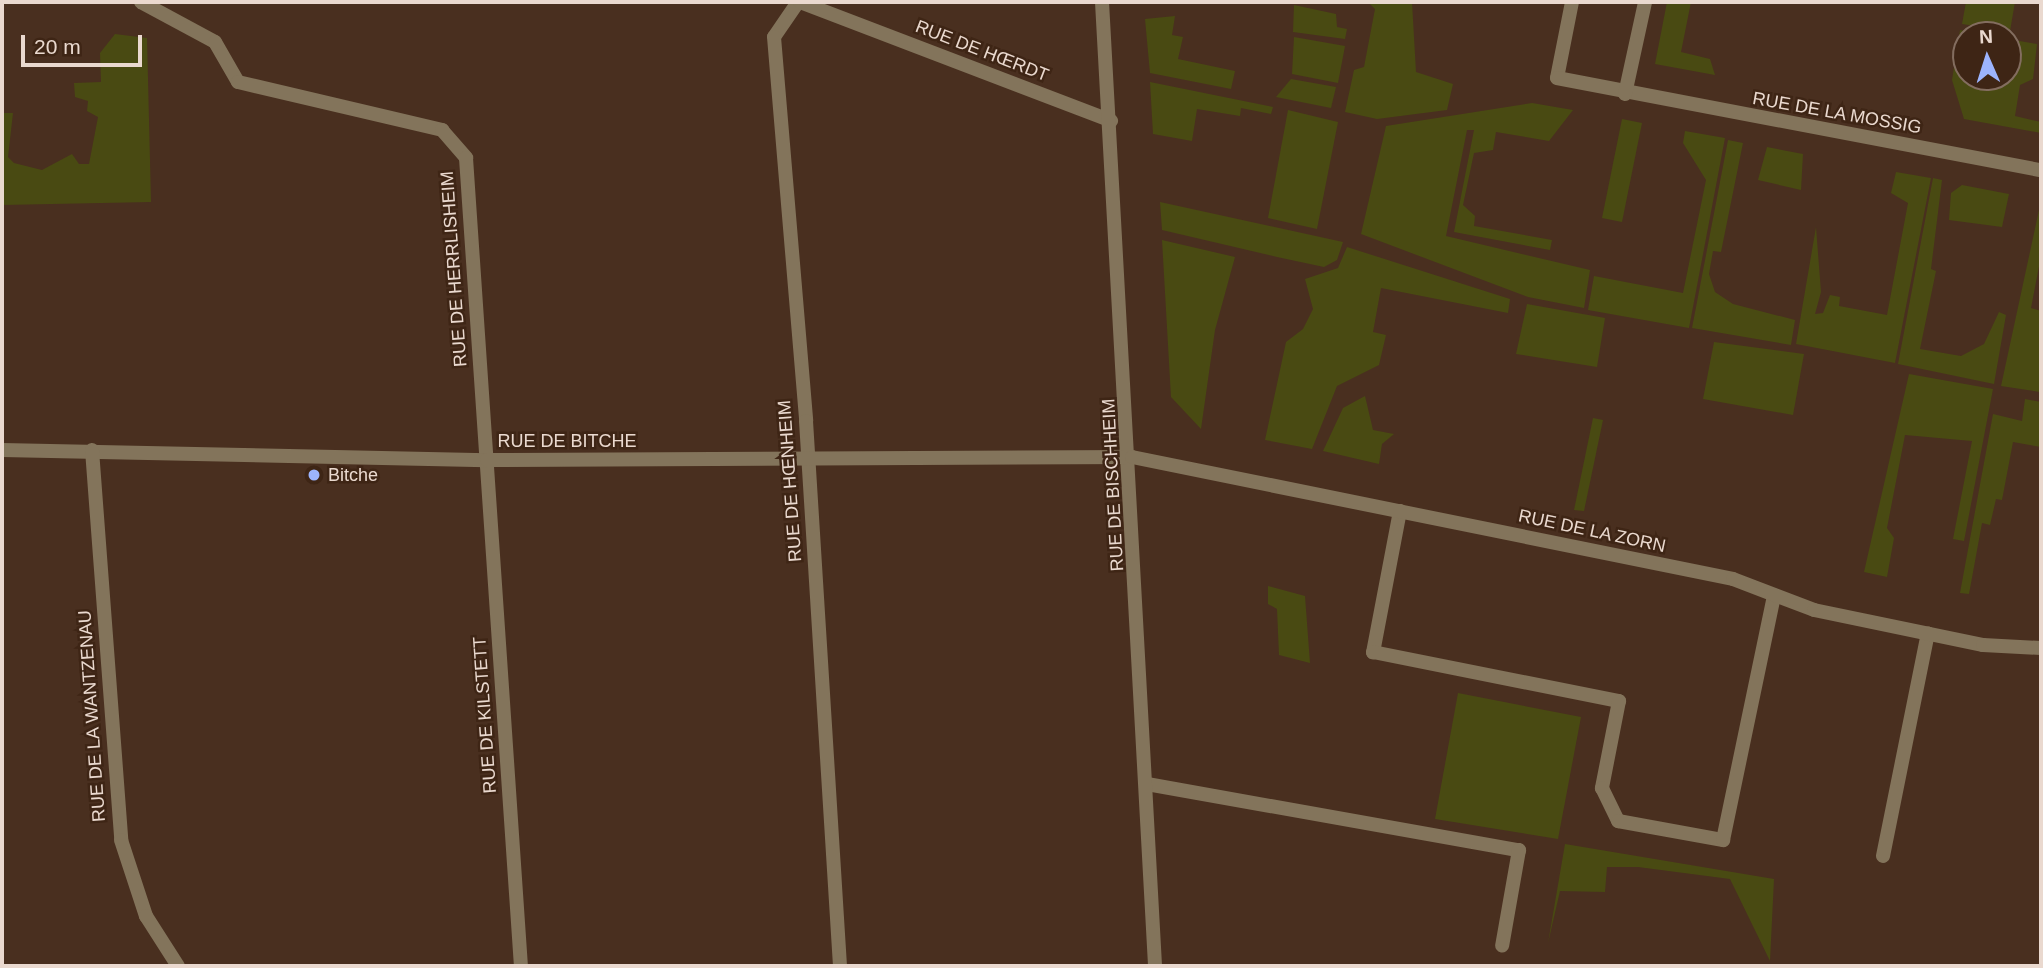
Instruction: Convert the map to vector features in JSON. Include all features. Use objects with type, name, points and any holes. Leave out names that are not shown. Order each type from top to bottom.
[{"type":"street","name":"RUE DE HERRLISHEIM","points":[[141,2],[215,42],[238,82],[442,130],[466,158],[487,460]]},
{"type":"street","name":"RUE DE HŒRDT","points":[[799,2],[1111,121]]},
{"type":"street","name":"RUE DE HŒNHEIM","points":[[799,2],[774,37],[808,459],[840,966]]},
{"type":"street","name":"RUE DE BISCHHEIM","points":[[1102,2],[1132,457],[1155,966]]},
{"type":"street","name":"RUE DE LA MOSSIG","points":[[1572,2],[1557,78],[1625,94],[2041,170]]},
{"type":"street","points":[[1625,94],[1645,2]]},
{"type":"street","name":"RUE DE BITCHE","points":[[2,450],[487,460],[1132,457]]},
{"type":"street","name":"RUE DE LA WANTZENAU","points":[[92,450],[121,840],[146,916],[178,966]]},
{"type":"street","name":"RUE DE LA ZORN","points":[[1132,457],[1733,579],[1774,595],[1983,645],[2041,648]]},
{"type":"street","name":"RUE DE KILSTETT","points":[[487,460],[521,966]]},
{"type":"street","points":[[1400,511],[1373,652],[1619,701],[1602,788],[1618,821],[1723,840],[1774,595]]},
{"type":"street","points":[[1883,856],[1928,633]]},
{"type":"street","points":[[1147,785],[1519,850],[1502,946]]},
{"type":"shaded area","points":[[1368,2],[1412,2],[1416,72],[1453,84],[1447,110],[1377,119],[1345,112],[1354,70],[1364,67],[1375,9]]},
{"type":"shaded area","points":[[1667,2],[1691,2],[1681,52],[1710,59],[1715,75],[1655,64]]},
{"type":"shaded area","points":[[1966,2],[2015,2],[2012,21],[1963,21]]},
{"type":"shaded area","points":[[1294,5],[1336,14],[1337,27],[1347,29],[1345,39],[1293,32]]},
{"type":"shaded area","points":[[1175,16],[1172,35],[1183,37],[1178,59],[1235,71],[1231,89],[1150,73],[1145,19]]},
{"type":"shaded area","points":[[115,34],[147,38],[151,202],[2,205],[2,113],[13,113],[8,157],[14,163],[42,170],[72,154],[79,164],[89,164],[98,117],[87,111],[88,101],[75,97],[74,83],[101,82],[100,53]]},
{"type":"shaded area","points":[[1294,37],[1345,46],[1338,83],[1292,74]]},
{"type":"shaded area","points":[[2022,41],[2037,44],[2033,79],[2022,84]]},
{"type":"shaded area","points":[[1291,79],[1336,87],[1331,108],[1276,97]]},
{"type":"shaded area","points":[[1150,82],[1273,107],[1271,114],[1241,108],[1240,116],[1197,109],[1192,141],[1153,134]]},
{"type":"shaded area","points":[[1955,91],[2019,91],[2015,116],[2041,122],[2041,133],[1964,119]]},
{"type":"shaded area","points":[[1532,103],[1573,110],[1549,141],[1496,132],[1493,150],[1474,153],[1463,205],[1475,216],[1474,226],[1552,240],[1550,250],[1454,232],[1474,130],[1467,130],[1446,236],[1590,270],[1584,308],[1528,297],[1361,234],[1386,126]]},
{"type":"shaded area","points":[[1288,110],[1338,122],[1317,229],[1268,218]]},
{"type":"shaded area","points":[[1622,119],[1642,123],[1622,222],[1602,218]]},
{"type":"shaded area","points":[[1685,131],[1725,138],[1689,328],[1588,310],[1594,276],[1683,293],[1706,180],[1683,143]]},
{"type":"shaded area","points":[[1728,140],[1743,143],[1721,252],[1713,251],[1709,274],[1715,292],[1733,304],[1795,320],[1791,345],[1692,328]]},
{"type":"shaded area","points":[[1767,147],[1803,154],[1801,190],[1758,180]]},
{"type":"shaded area","points":[[1896,172],[1931,178],[1895,363],[1796,344],[1816,227],[1821,292],[1815,314],[1823,313],[1830,295],[1840,297],[1839,306],[1887,315],[1908,203],[1891,193]]},
{"type":"shaded area","points":[[1933,178],[1942,180],[1931,269],[1936,271],[1920,349],[1961,356],[1984,344],[1999,312],[2006,315],[1994,384],[1898,364]]},
{"type":"shaded area","points":[[1962,185],[2009,194],[2002,227],[1949,220],[1951,193]]},
{"type":"shaded area","points":[[1160,202],[1343,242],[1337,260],[1324,267],[1277,257],[1162,230]]},
{"type":"shaded area","points":[[2039,210],[2041,256],[2031,308],[2041,311],[2040,392],[2001,386]]},
{"type":"shaded area","points":[[1162,240],[1235,257],[1215,330],[1201,429],[1171,397]]},
{"type":"shaded area","points":[[1347,247],[1510,299],[1508,313],[1381,288],[1373,332],[1386,335],[1379,365],[1337,386],[1312,449],[1265,440],[1286,342],[1303,329],[1313,309],[1305,279],[1338,268]]},
{"type":"shaded area","points":[[1527,304],[1605,318],[1597,367],[1516,354]]},
{"type":"shaded area","points":[[1714,342],[1804,354],[1793,415],[1703,399]]},
{"type":"shaded area","points":[[1909,374],[1993,389],[1964,541],[1953,539],[1972,441],[1905,435],[1887,528],[1894,538],[1887,577],[1864,572]]},
{"type":"shaded area","points":[[1365,396],[1373,430],[1394,434],[1382,444],[1379,464],[1323,451],[1343,408]]},
{"type":"shaded area","points":[[2025,399],[2041,402],[2041,447],[2013,442],[2002,500],[1996,499],[1990,525],[1982,523],[1969,594],[1960,593],[1993,414],[2022,421]]},
{"type":"shaded area","points":[[1593,418],[1603,420],[1584,511],[1574,510]]},
{"type":"shaded area","points":[[1268,586],[1305,596],[1310,663],[1279,655],[1277,609],[1268,604]]},
{"type":"shaded area","points":[[1458,693],[1581,717],[1558,839],[1435,819]]},
{"type":"shaded area","points":[[1565,844],[1774,879],[1770,961],[1730,879],[1638,867],[1607,867],[1605,892],[1560,891],[1548,943]]},
{"type":"place","name":"Bitche","points":[[314,475]]}]
